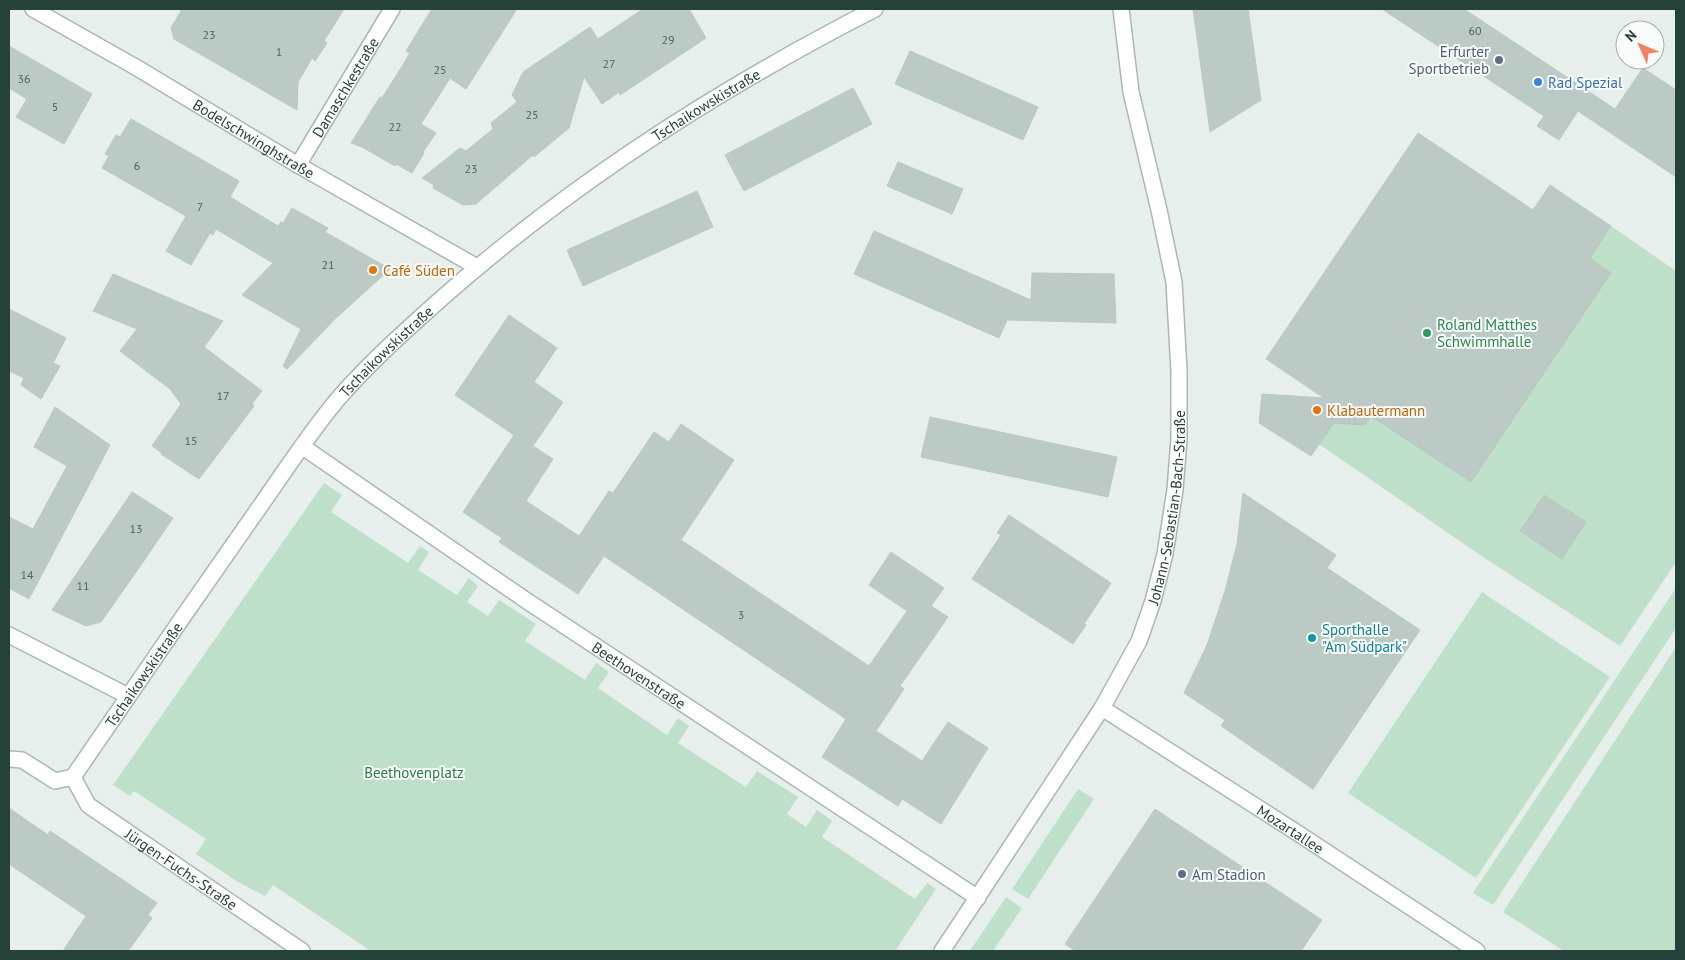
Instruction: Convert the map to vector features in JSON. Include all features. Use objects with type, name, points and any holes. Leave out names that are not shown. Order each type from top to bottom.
[{"type":"street","name":"Bodelschwinghstraße","points":[[33,9],[140,69],[298,165],[477,267]]},
{"type":"street","name":"Damaschkestraße","points":[[298,165],[392,9]]},
{"type":"street","name":"Tschaikowskistraße","points":[[74,776],[128,696],[336,401],[388,346],[477,267],[590,179],[712,98],[875,9]]},
{"type":"street","name":"Johann-Sebastian-Bach-Straße","points":[[942,951],[1102,708],[1138,641],[1153,601],[1165,554],[1175,490],[1179,439],[1179,371],[1174,282],[1132,92],[1122,9]]},
{"type":"street","name":"Beethovenstraße","points":[[303,447],[527,601],[978,898]]},
{"type":"street","points":[[9,635],[128,696]]},
{"type":"street","name":"Mozartallee","points":[[1102,708],[1477,951]]},
{"type":"street","points":[[9,759],[22,760],[55,781],[74,776]]},
{"type":"street","name":"Jürgen-Fuchs-Straße","points":[[74,776],[88,805],[302,951]]},
{"type":"green space","points":[[1611,226],[1676,271],[1676,562],[1620,646],[1480,555],[1319,444],[1334,423],[1356,421],[1364,426],[1371,416],[1611,273],[1590,258]]},
{"type":"green space","name":"Beethovenplatz","points":[[324,483],[342,495],[331,512],[408,563],[420,546],[429,552],[418,570],[457,595],[469,578],[478,586],[467,602],[488,616],[499,600],[536,624],[525,641],[585,680],[596,663],[609,672],[598,688],[667,735],[678,718],[689,726],[678,743],[746,787],[757,771],[798,797],[787,814],[806,827],[817,810],[832,821],[822,837],[915,899],[927,883],[936,889],[895,951],[371,951],[273,885],[265,896],[238,882],[196,854],[206,839],[134,791],[130,796],[113,785]]},
{"type":"green space","points":[[1676,588],[1676,628],[1493,905],[1473,893]]},
{"type":"green space","points":[[1482,592],[1610,677],[1476,878],[1348,793]]},
{"type":"green space","points":[[1676,647],[1676,951],[1564,951],[1503,912]]},
{"type":"green space","points":[[1078,789],[1094,799],[1028,899],[1012,889]]},
{"type":"green space","points":[[1006,897],[1022,908],[993,951],[970,951]]},
{"type":"building","points":[[182,9],[344,9],[324,41],[327,43],[315,61],[312,58],[298,82],[297,110],[174,39],[171,28]]},
{"type":"building","points":[[432,9],[517,9],[466,89],[450,78],[421,124],[436,133],[412,173],[351,143],[410,53],[406,51]]},
{"type":"building","points":[[643,9],[689,9],[706,38],[620,95],[619,92],[602,104],[584,77],[569,128],[534,157],[533,155],[476,204],[463,205],[433,188],[434,185],[422,178],[460,148],[466,151],[493,129],[491,123],[517,102],[512,95],[523,72],[590,27],[598,39]]},
{"type":"building","points":[[1193,9],[1248,9],[1261,100],[1210,132]]},
{"type":"building","points":[[1382,9],[1464,9],[1615,109],[1642,70],[1646,70],[1676,90],[1676,177],[1578,111],[1559,140],[1537,126],[1544,116]]},
{"type":"building","points":[[9,46],[92,94],[64,144],[16,117],[27,99],[9,88]]},
{"type":"building","points":[[910,51],[1038,107],[1023,140],[895,84]]},
{"type":"building","points":[[853,88],[872,124],[744,191],[725,155]]},
{"type":"building","points":[[131,119],[239,181],[230,197],[278,226],[281,222],[283,223],[292,208],[328,228],[325,232],[390,269],[335,319],[287,369],[283,366],[301,329],[242,295],[273,263],[216,229],[213,235],[210,233],[191,265],[166,251],[186,216],[102,168],[109,156],[105,154],[116,135],[120,137]]},
{"type":"building","name":"Roland Matthes Schwimmhalle","points":[[1418,133],[1533,210],[1550,185],[1611,226],[1590,258],[1611,273],[1471,482],[1371,416],[1365,425],[1334,423],[1311,456],[1259,423],[1262,394],[1324,398],[1266,359]]},
{"type":"building","points":[[898,162],[963,189],[952,214],[887,186]]},
{"type":"building","points":[[697,191],[713,227],[583,286],[567,250]]},
{"type":"building","points":[[874,231],[1031,300],[1032,273],[1114,274],[1116,323],[1007,320],[999,338],[854,274]]},
{"type":"building","points":[[113,274],[223,321],[204,347],[262,391],[252,404],[254,406],[199,479],[152,446],[181,404],[170,389],[120,351],[137,329],[93,311]]},
{"type":"building","points":[[9,309],[66,338],[53,363],[60,366],[41,399],[21,385],[24,378],[9,371]]},
{"type":"building","points":[[509,315],[557,348],[534,382],[563,402],[533,446],[553,459],[526,501],[579,536],[609,491],[613,493],[654,432],[669,442],[681,424],[734,460],[681,540],[869,666],[907,611],[869,585],[891,552],[944,588],[931,606],[948,617],[900,686],[904,689],[876,731],[922,761],[948,722],[988,748],[941,824],[902,799],[898,806],[822,757],[846,719],[604,556],[578,594],[499,542],[502,538],[463,512],[514,435],[455,395]]},
{"type":"building","points":[[55,407],[110,445],[29,599],[9,588],[9,517],[33,529],[67,466],[34,447]]},
{"type":"building","points":[[930,417],[1117,457],[1108,497],[921,457]]},
{"type":"building","points":[[132,492],[173,518],[101,622],[86,626],[52,610]]},
{"type":"building","name":"Sporthalle \"Am Südpark\"","points":[[1243,493],[1336,555],[1327,568],[1420,630],[1313,789],[1221,726],[1225,720],[1184,693],[1207,645],[1225,591],[1237,544]]},
{"type":"building","points":[[1544,495],[1586,522],[1562,559],[1520,531]]},
{"type":"building","points":[[1009,515],[1111,583],[1073,644],[972,579],[1001,535],[997,533]]},
{"type":"building","points":[[9,808],[48,835],[50,831],[157,903],[148,915],[152,918],[128,951],[63,951],[86,916],[9,864]]},
{"type":"building","name":"Am Stadion","points":[[1155,809],[1322,920],[1301,951],[1076,951],[1065,944]]},
{"type":"place","name":"Erfurter Sportbetrieb","points":[[1499,60]]},
{"type":"place","name":"Rad Spezial","points":[[1538,82]]},
{"type":"place","name":"Café Süden","points":[[373,270]]},
{"type":"place","name":"Roland Matthes Schwimmhalle","points":[[1427,333]]},
{"type":"place","name":"Klabautermann","points":[[1317,410]]},
{"type":"place","name":"Sporthalle \"Am Südpark\"","points":[[1312,638]]},
{"type":"place","name":"Am Stadion","points":[[1182,874]]}]
